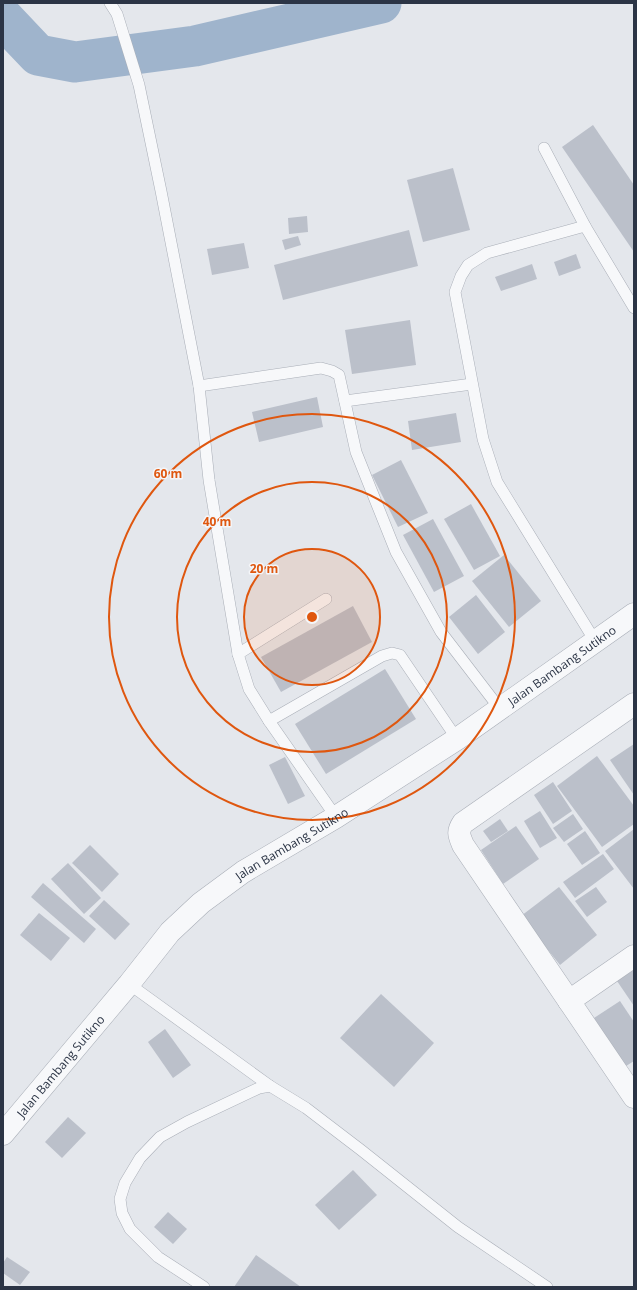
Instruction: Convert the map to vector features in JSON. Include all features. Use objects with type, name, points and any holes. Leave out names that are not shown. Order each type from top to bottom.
[{"type":"street","name":"Jalan Bambang Sutikno","points":[[3,1134],[129,984],[170,932],[201,903],[243,872],[336,817],[457,739],[634,614]]},
{"type":"street","points":[[634,704],[463,823],[459,829],[463,845],[634,1097]]},
{"type":"street","points":[[569,1001],[634,956]]},
{"type":"lane","points":[[110,3],[117,14],[139,85],[199,386],[209,480],[238,654],[249,689],[269,721],[336,817]]},
{"type":"lane","points":[[544,148],[584,226],[634,308]]},
{"type":"lane","points":[[584,226],[487,253],[468,265],[461,276],[455,292],[482,439],[497,482],[595,641]]},
{"type":"lane","points":[[199,386],[321,368],[339,375],[356,452],[396,552],[441,632],[500,709]]},
{"type":"lane","points":[[345,401],[472,384]]},
{"type":"lane","points":[[238,654],[326,599]]},
{"type":"lane","points":[[269,721],[382,656],[392,654],[400,656],[457,739]]},
{"type":"lane","points":[[129,984],[270,1086],[312,1113],[458,1227],[547,1287]]},
{"type":"lane","points":[[204,1287],[158,1257],[130,1229],[122,1213],[120,1199],[125,1183],[140,1158],[160,1137],[187,1122],[259,1088],[270,1086]]},
{"type":"building","points":[[593,125],[634,185],[634,252],[562,147]]},
{"type":"building","points":[[453,168],[470,230],[423,242],[407,180]]},
{"type":"building","points":[[307,216],[308,232],[289,234],[288,218]]},
{"type":"building","points":[[409,230],[418,266],[283,300],[274,265]]},
{"type":"building","points":[[298,236],[301,245],[285,250],[282,240]]},
{"type":"building","points":[[244,243],[249,268],[212,275],[207,249]]},
{"type":"building","points":[[576,254],[581,268],[559,276],[554,262]]},
{"type":"building","points":[[532,264],[537,279],[501,291],[495,277]]},
{"type":"building","points":[[410,320],[416,365],[352,374],[345,330]]},
{"type":"building","points":[[317,397],[323,427],[259,442],[252,412]]},
{"type":"building","points":[[456,413],[461,442],[412,450],[408,421]]},
{"type":"building","points":[[401,460],[428,513],[398,527],[372,475]]},
{"type":"building","points":[[471,504],[500,556],[474,570],[444,519]]},
{"type":"building","points":[[433,519],[464,576],[434,592],[403,535]]},
{"type":"building","points":[[504,555],[541,601],[509,627],[472,581]]},
{"type":"building","points":[[476,595],[505,632],[478,654],[449,617]]},
{"type":"building","points":[[353,606],[372,642],[281,692],[261,657]]},
{"type":"building","points":[[385,669],[416,719],[326,774],[295,724]]},
{"type":"building","points":[[634,744],[634,795],[610,760]]},
{"type":"building","points":[[597,756],[634,806],[634,824],[602,847],[557,786]]},
{"type":"building","points":[[285,757],[305,796],[288,804],[269,765]]},
{"type":"building","points":[[553,782],[572,811],[553,824],[534,795]]},
{"type":"building","points":[[540,811],[557,838],[540,848],[524,821]]},
{"type":"building","points":[[573,814],[583,829],[564,842],[553,828]]},
{"type":"building","points":[[500,819],[508,831],[491,842],[483,831]]},
{"type":"building","points":[[516,826],[539,859],[503,884],[481,850]]},
{"type":"building","points":[[634,829],[634,889],[605,851]]},
{"type":"building","points":[[585,831],[600,853],[582,865],[567,844]]},
{"type":"building","points":[[90,845],[119,874],[102,892],[72,863]]},
{"type":"building","points":[[603,854],[614,869],[575,898],[563,882]]},
{"type":"building","points":[[68,863],[101,898],[84,914],[51,879]]},
{"type":"building","points":[[43,883],[96,929],[84,943],[31,897]]},
{"type":"building","points":[[559,887],[597,935],[560,965],[521,916]]},
{"type":"building","points":[[596,887],[607,902],[587,917],[575,901]]},
{"type":"building","points":[[104,900],[130,924],[115,940],[89,916]]},
{"type":"building","points":[[39,913],[70,938],[51,961],[20,935]]},
{"type":"building","points":[[634,970],[634,1006],[617,981]]},
{"type":"building","points":[[381,994],[434,1043],[394,1087],[340,1038]]},
{"type":"building","points":[[620,1001],[634,1022],[634,1061],[626,1066],[594,1018]]},
{"type":"building","points":[[165,1029],[191,1065],[173,1078],[148,1042]]},
{"type":"building","points":[[68,1117],[86,1133],[62,1158],[45,1142]]},
{"type":"building","points":[[353,1170],[377,1195],[339,1230],[315,1205]]},
{"type":"building","points":[[168,1212],[187,1229],[173,1244],[154,1227]]},
{"type":"building","points":[[256,1255],[301,1287],[234,1287]]},
{"type":"building","points":[[7,1257],[30,1272],[20,1285],[3,1273],[3,1263]]},
{"type":"waterway","points":[[3,18],[38,55],[75,62],[195,46],[381,3]]}]
